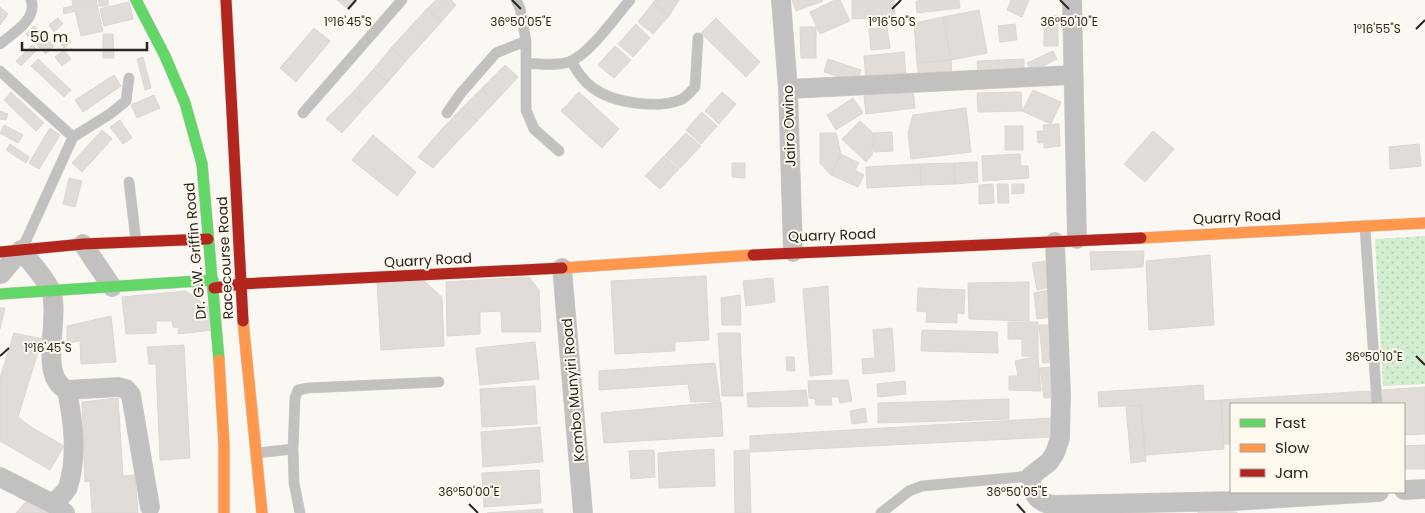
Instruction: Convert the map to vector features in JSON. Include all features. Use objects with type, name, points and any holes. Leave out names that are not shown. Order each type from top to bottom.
[{"type":"main road","name":"Dr. G.W. Griffin Road","points":[[136,0],[165,56],[185,103],[202,164],[207,200],[208,240],[214,284],[223,416],[224,513]]},
{"type":"main road","name":"Racecourse Road","points":[[226,0],[244,347],[262,513]]},
{"type":"main road","name":"Quarry Road","points":[[214,284],[562,268],[793,252],[1055,242],[1077,239],[1425,223]]},
{"type":"main road","points":[[0,252],[83,244],[208,240]]},
{"type":"main road","points":[[8,294],[112,287],[214,284]]},
{"type":"street","name":"Jairo Owino","points":[[781,0],[788,89],[793,252]]},
{"type":"street","points":[[1072,0],[1077,239]]},
{"type":"street","points":[[788,89],[1073,75]]},
{"type":"street","points":[[1055,242],[1061,395],[1060,438],[1055,453],[1049,462],[1031,476],[1034,493],[1038,500],[1044,504],[1054,505],[1234,501],[1363,493]]},
{"type":"street","points":[[83,244],[112,287]]},
{"type":"street","points":[[8,294],[1,273],[22,250],[51,292],[53,375],[56,382],[67,390],[118,387],[126,389],[131,395],[150,507]]},
{"type":"street","name":"Kombo Munyiri Road","points":[[562,268],[583,513]]},
{"type":"street","points":[[0,477],[59,509],[68,489],[72,458],[74,425],[67,390]]},
{"type":"street","points":[[1405,490],[1425,489]]},
{"type":"lane","points":[[0,44],[30,17],[33,6],[31,0]]},
{"type":"lane","points":[[303,113],[402,0]]},
{"type":"lane","points":[[516,0],[526,40],[526,110],[534,129],[560,151]]},
{"type":"lane","points":[[526,63],[560,64],[571,61],[584,52],[630,0]]},
{"type":"lane","points":[[571,61],[580,76],[594,89],[638,104],[667,103],[682,100],[695,87],[698,38]]},
{"type":"lane","points":[[447,113],[461,93],[496,53],[526,40]]},
{"type":"lane","points":[[0,71],[73,137]]},
{"type":"lane","points":[[22,250],[35,216],[73,137],[110,114],[126,101],[129,78]]},
{"type":"lane","points":[[129,182],[136,242]]},
{"type":"lane","points":[[1365,227],[1377,403]]},
{"type":"lane","points":[[300,513],[294,476],[293,449],[295,398],[298,390],[439,382]]},
{"type":"lane","points":[[256,454],[293,449]]},
{"type":"lane","points":[[881,513],[909,490],[922,486],[1031,476]]},
{"type":"green space","points":[[1425,236],[1425,384],[1383,386],[1375,239]]},
{"type":"building","points":[[72,0],[96,0],[103,31],[81,36],[75,11],[64,14],[63,8],[73,6]]},
{"type":"building","points":[[99,0],[108,0],[108,6],[99,6]]},
{"type":"building","points":[[337,0],[357,0],[349,10]]},
{"type":"building","points":[[436,0],[451,0],[456,5],[442,21],[427,9]]},
{"type":"building","points":[[655,0],[679,0],[669,16],[653,3]]},
{"type":"building","points":[[792,0],[822,0],[823,1],[796,11]]},
{"type":"building","points":[[835,0],[840,0],[850,21],[820,34],[810,12]]},
{"type":"building","points":[[852,0],[894,0],[895,17],[852,19]]},
{"type":"building","points":[[920,0],[959,0],[960,8],[917,13],[916,2]]},
{"type":"building","points":[[1011,0],[1029,0],[1022,17],[1007,10]]},
{"type":"building","points":[[129,2],[133,19],[104,26],[100,9]]},
{"type":"building","points":[[653,3],[669,16],[653,34],[638,22]]},
{"type":"building","points":[[0,7],[8,14],[0,25]]},
{"type":"building","points":[[427,9],[442,21],[424,41],[410,27]]},
{"type":"building","points":[[979,10],[987,53],[951,60],[943,17]]},
{"type":"building","points":[[1058,15],[1058,46],[1044,46],[1044,19]]},
{"type":"building","points":[[943,17],[951,60],[917,63],[914,23]]},
{"type":"building","points":[[58,18],[63,24],[54,32],[49,25]]},
{"type":"building","points":[[716,18],[760,62],[746,77],[701,33]]},
{"type":"building","points":[[636,24],[650,38],[633,57],[618,44]]},
{"type":"building","points":[[1015,24],[1017,40],[1000,42],[998,26]]},
{"type":"building","points":[[34,26],[54,46],[46,54],[26,34]]},
{"type":"building","points":[[410,27],[424,41],[406,61],[391,48]]},
{"type":"building","points":[[800,27],[816,27],[816,58],[801,58]]},
{"type":"building","points":[[887,27],[890,48],[871,50],[869,29]]},
{"type":"building","points":[[314,28],[330,41],[296,82],[280,68]]},
{"type":"building","points":[[103,34],[113,34],[114,58],[103,58]]},
{"type":"building","points":[[66,36],[71,42],[64,48],[59,41]]},
{"type":"building","points":[[32,45],[37,50],[21,66],[16,61]]},
{"type":"building","points":[[615,46],[631,60],[614,78],[598,65]]},
{"type":"building","points":[[391,48],[406,61],[388,82],[373,70]]},
{"type":"building","points":[[64,50],[71,59],[62,66],[55,57]]},
{"type":"building","points":[[1053,51],[1057,59],[1032,72],[1027,63]]},
{"type":"building","points":[[904,52],[906,77],[866,82],[864,56]]},
{"type":"building","points":[[143,57],[151,88],[145,90],[137,59]]},
{"type":"building","points":[[38,59],[71,90],[64,97],[31,66]]},
{"type":"building","points":[[828,59],[861,70],[857,82],[824,72]]},
{"type":"building","points":[[1024,59],[1024,74],[978,77],[977,61]]},
{"type":"building","points":[[951,60],[952,75],[919,79],[917,63]]},
{"type":"building","points":[[505,65],[518,77],[495,102],[481,89]]},
{"type":"building","points":[[373,70],[388,82],[366,106],[352,93]]},
{"type":"building","points":[[114,75],[121,86],[83,112],[75,100]]},
{"type":"building","points":[[481,89],[495,102],[477,121],[463,107]]},
{"type":"building","points":[[913,90],[915,108],[866,114],[864,96]]},
{"type":"building","points":[[1033,90],[1061,102],[1051,124],[1022,111]]},
{"type":"building","points":[[11,92],[44,123],[36,131],[4,100]]},
{"type":"building","points":[[579,92],[619,129],[602,148],[561,111]]},
{"type":"building","points":[[722,92],[736,104],[719,124],[705,111]]},
{"type":"building","points":[[1021,92],[1022,111],[978,112],[977,93]]},
{"type":"building","points":[[352,93],[366,106],[342,133],[326,119]]},
{"type":"building","points":[[154,95],[160,108],[137,118],[131,105]]},
{"type":"building","points":[[853,98],[863,113],[836,130],[827,115]]},
{"type":"building","points":[[463,107],[477,121],[456,143],[441,130]]},
{"type":"building","points":[[966,108],[971,152],[911,159],[908,133],[913,115]]},
{"type":"building","points":[[0,111],[8,114],[6,120],[0,119]]},
{"type":"building","points":[[702,112],[717,126],[701,144],[686,130]]},
{"type":"building","points":[[120,120],[132,138],[123,144],[110,127]]},
{"type":"building","points":[[860,121],[873,133],[872,155],[866,162],[842,139]]},
{"type":"building","points":[[1059,124],[1060,146],[1044,148],[1044,143],[1038,143],[1037,131],[1044,131],[1043,125]]},
{"type":"building","points":[[4,125],[23,135],[18,143],[0,133]]},
{"type":"building","points":[[1005,126],[1023,126],[1023,150],[1005,150]]},
{"type":"building","points":[[50,128],[60,135],[39,169],[29,163]]},
{"type":"building","points":[[102,130],[112,139],[82,172],[72,163]]},
{"type":"building","points":[[441,130],[456,143],[433,168],[418,157]]},
{"type":"building","points":[[1153,131],[1174,149],[1145,182],[1124,164]]},
{"type":"building","points":[[892,132],[893,151],[874,152],[873,133]]},
{"type":"building","points":[[686,133],[701,146],[680,168],[665,155]]},
{"type":"building","points":[[820,133],[836,133],[841,154],[831,175],[820,163]]},
{"type":"building","points":[[373,135],[416,172],[397,196],[352,160]]},
{"type":"building","points":[[10,144],[29,157],[26,163],[6,150]]},
{"type":"building","points":[[1419,144],[1421,166],[1390,169],[1389,147]]},
{"type":"building","points":[[841,154],[859,163],[855,170],[864,175],[858,187],[831,175]]},
{"type":"building","points":[[1020,154],[1021,166],[1028,166],[1029,178],[983,181],[982,156]]},
{"type":"building","points":[[664,156],[679,169],[660,189],[645,176]]},
{"type":"building","points":[[977,162],[978,182],[955,184],[954,163]]},
{"type":"building","points":[[732,163],[745,163],[745,178],[732,177]]},
{"type":"building","points":[[954,163],[955,184],[921,185],[920,164]]},
{"type":"building","points":[[920,164],[921,185],[867,188],[866,167]]},
{"type":"building","points":[[69,178],[82,181],[75,207],[63,204]]},
{"type":"building","points":[[993,184],[994,203],[979,204],[979,185]]},
{"type":"building","points":[[997,184],[1008,184],[1009,203],[998,203]]},
{"type":"building","points":[[1012,184],[1024,184],[1024,193],[1012,194]]},
{"type":"building","points":[[1144,251],[1143,267],[1091,270],[1090,252]]},
{"type":"building","points":[[1210,255],[1214,325],[1149,330],[1146,261]]},
{"type":"building","points":[[1047,261],[1051,287],[1037,290],[1032,263]]},
{"type":"building","points":[[706,276],[709,340],[675,342],[675,351],[615,354],[611,281]]},
{"type":"building","points":[[529,277],[539,290],[541,332],[502,332],[501,311],[480,312],[480,334],[447,336],[446,282]]},
{"type":"building","points":[[773,278],[775,302],[746,306],[743,281]]},
{"type":"building","points":[[424,281],[442,297],[444,346],[381,350],[377,283]]},
{"type":"building","points":[[1029,282],[1029,321],[969,319],[968,283]]},
{"type":"building","points":[[828,286],[832,374],[810,376],[803,289]]},
{"type":"building","points":[[918,288],[965,290],[964,314],[957,313],[957,323],[926,322],[927,312],[917,311]]},
{"type":"building","points":[[1049,290],[1053,317],[1037,319],[1034,293]]},
{"type":"building","points":[[186,291],[212,310],[214,330],[178,334],[179,328],[173,327],[172,321],[156,321],[156,333],[126,334],[122,297]]},
{"type":"building","points":[[740,295],[741,325],[722,325],[721,298]]},
{"type":"building","points":[[0,308],[5,308],[0,329]]},
{"type":"building","points":[[111,316],[116,362],[81,364],[80,341],[67,343],[67,326]]},
{"type":"building","points":[[1008,322],[1038,322],[1038,356],[1022,356],[1022,339],[1008,339]]},
{"type":"building","points":[[1039,325],[1051,325],[1055,362],[1043,363]]},
{"type":"building","points":[[892,328],[895,371],[863,374],[862,359],[875,358],[873,330]]},
{"type":"building","points":[[922,330],[997,332],[998,353],[921,351]]},
{"type":"building","points":[[14,333],[42,339],[18,417],[31,427],[64,446],[50,470],[0,441],[0,378]]},
{"type":"building","points":[[718,333],[740,333],[743,396],[722,396]]},
{"type":"building","points":[[535,342],[539,379],[480,385],[476,348]]},
{"type":"building","points":[[184,345],[190,458],[160,460],[156,364],[149,364],[147,347]]},
{"type":"building","points":[[1038,356],[1041,391],[1009,390],[1009,376],[1018,376],[1015,361]]},
{"type":"building","points":[[786,357],[794,357],[795,371],[787,371]]},
{"type":"building","points":[[715,363],[720,401],[691,402],[688,384],[599,390],[599,371]]},
{"type":"building","points":[[1054,367],[1059,397],[1044,398],[1040,368]]},
{"type":"building","points":[[848,380],[852,401],[840,403],[838,397],[831,397],[832,405],[816,405],[815,399],[809,398],[808,381]]},
{"type":"building","points":[[905,381],[906,394],[878,397],[877,384]]},
{"type":"building","points":[[1203,385],[1204,401],[1221,400],[1224,449],[1145,455],[1141,405],[1099,407],[1098,392]]},
{"type":"building","points":[[535,386],[537,424],[482,427],[480,389]]},
{"type":"building","points":[[1425,387],[1425,434],[1405,435],[1405,403],[1383,403],[1382,390]]},
{"type":"building","points":[[806,390],[808,406],[748,407],[747,393]]},
{"type":"building","points":[[1370,391],[1371,403],[1230,403],[1230,444],[1224,444],[1221,400]]},
{"type":"building","points":[[118,398],[123,476],[135,475],[138,513],[92,513],[90,481],[85,482],[82,402]]},
{"type":"building","points":[[1009,399],[1009,419],[878,423],[878,403]]},
{"type":"building","points":[[721,402],[723,436],[604,443],[601,413]]},
{"type":"building","points":[[1141,405],[1146,461],[1131,463],[1126,407]]},
{"type":"building","points":[[865,408],[867,422],[852,424],[850,411]]},
{"type":"building","points":[[1051,418],[1052,437],[750,452],[750,436]]},
{"type":"building","points":[[540,427],[543,462],[483,467],[481,432]]},
{"type":"building","points":[[1425,445],[1425,469],[1405,469],[1405,446]]},
{"type":"building","points":[[714,449],[715,486],[659,488],[658,453]]},
{"type":"building","points":[[654,450],[655,477],[631,479],[629,451]]},
{"type":"building","points":[[749,450],[751,513],[735,513],[734,451]]},
{"type":"building","points":[[539,470],[541,503],[484,507],[482,473]]},
{"type":"building","points":[[32,495],[52,513],[16,513]]},
{"type":"building","points":[[543,509],[543,513],[487,513]]},
{"type":"building","points":[[1198,511],[1237,512],[1237,513],[1198,513]]},
{"type":"traffic: fast","points":[[136,0],[165,56],[185,103],[202,164],[219,360]]},
{"type":"traffic: fast","points":[[0,294],[213,280]]},
{"type":"traffic: slow","points":[[1141,238],[1425,223]]},
{"type":"traffic: slow","points":[[562,268],[753,255]]},
{"type":"traffic: slow","points":[[243,321],[262,513]]},
{"type":"traffic: slow","points":[[219,360],[224,445],[224,513]]},
{"type":"traffic: jam","points":[[226,0],[243,321]]},
{"type":"traffic: jam","points":[[753,255],[1141,238]]},
{"type":"traffic: jam","points":[[0,252],[83,244],[208,239]]},
{"type":"traffic: jam","points":[[214,288],[241,284],[562,268]]}]
